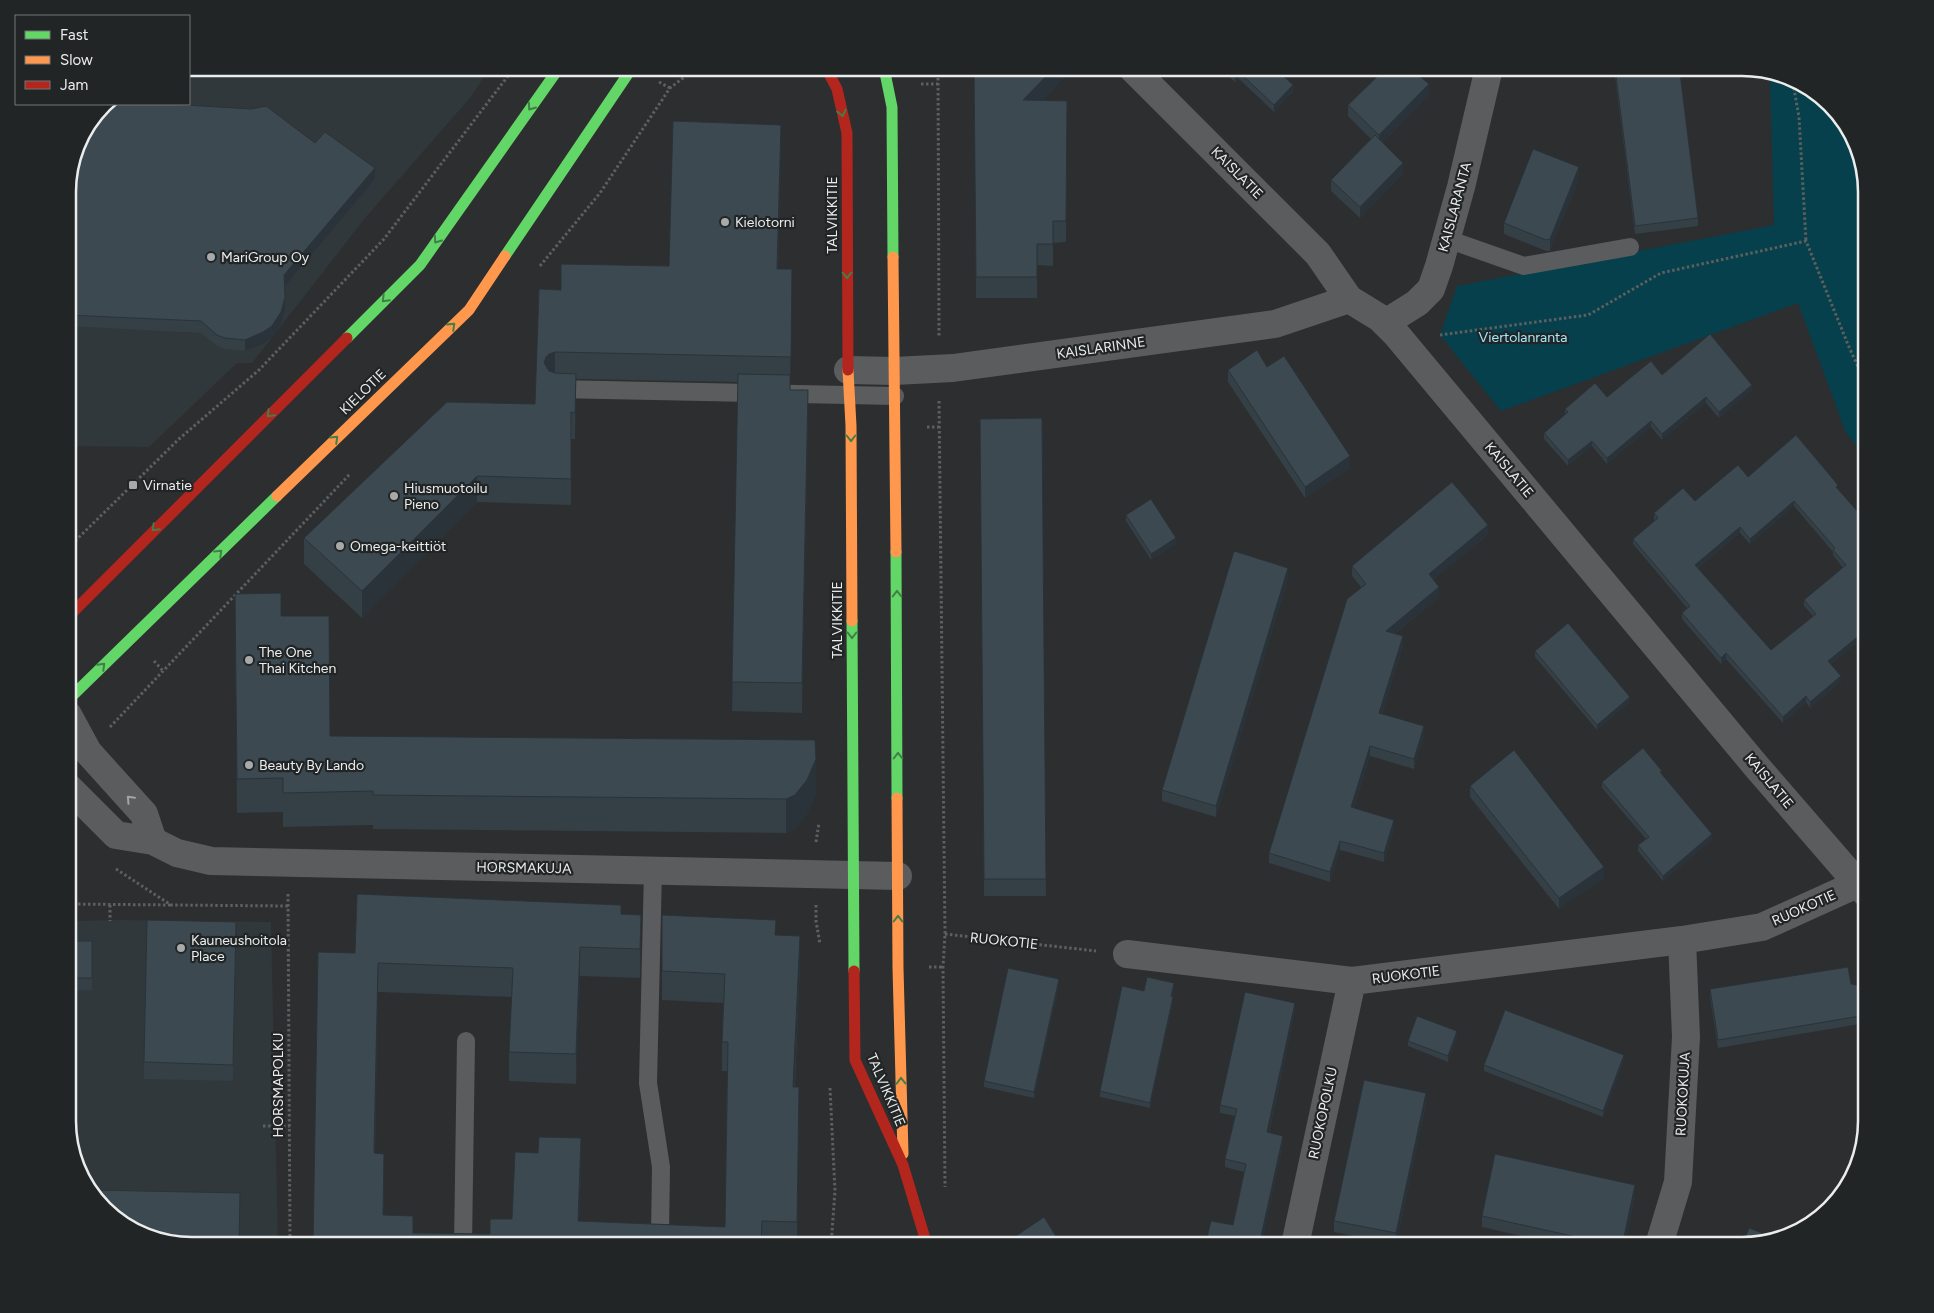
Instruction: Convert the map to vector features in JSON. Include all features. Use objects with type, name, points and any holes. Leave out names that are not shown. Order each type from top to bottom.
[{"type":"main road","points":[[76,609],[420,265],[553,76]]},
{"type":"main road","name":"KIELOTIE","points":[[76,692],[469,310],[627,76]]},
{"type":"main road","name":"TALVIKKITIE","points":[[830,76],[836,89],[847,134],[855,1060],[903,1165],[924,1237]]},
{"type":"main road","name":"TALVIKKITIE","points":[[886,76],[892,107],[898,968],[903,1165]]},
{"type":"street","name":"KAISLATIE","points":[[1140,76],[1318,254],[1349,299],[1385,323],[1756,766],[1858,884]]},
{"type":"street","name":"KAISLARANTA","points":[[1385,323],[1426,296],[1431,289],[1437,274],[1464,177],[1487,76]]},
{"type":"street","name":"KAISLARINNE","points":[[849,383],[894,384],[939,369],[1275,324],[1349,299]]},
{"type":"street","points":[[76,730],[88,752],[144,814],[153,841]]},
{"type":"street","name":"HORSMAKUJA","points":[[76,795],[116,835],[153,841],[177,853],[211,861],[898,876]]},
{"type":"street","name":"RUOKOTIE","points":[[1127,954],[1352,982],[1682,940],[1762,927],[1858,891]]},
{"type":"street","name":"RUOKOKUJA","points":[[1662,1237],[1678,1182],[1686,1037],[1682,940]]},
{"type":"street","name":"RUOKOPOLKU","points":[[1297,1237],[1352,982]]},
{"type":"lane","points":[[1447,239],[1524,266],[1630,247]]},
{"type":"lane","points":[[555,388],[849,383]]},
{"type":"lane","points":[[653,870],[648,1083],[661,1166],[660,1234]]},
{"type":"lane","points":[[463,1237],[466,1041]]},
{"type":"path","points":[[76,540],[179,439],[259,370],[384,239],[508,76]]},
{"type":"path","points":[[938,76],[945,934],[943,967],[945,1191]]},
{"type":"path","points":[[1794,89],[1799,117],[1806,241],[1858,367]]},
{"type":"path","points":[[1409,352],[1432,336],[1588,315],[1661,273],[1806,241]]},
{"type":"path","points":[[76,904],[171,905]]},
{"type":"path","points":[[110,905],[110,921]]},
{"type":"path","name":"HORSMAPOLKU","points":[[288,924],[290,1237]]},
{"type":"path","name":"RUOKOTIE","points":[[945,934],[1127,954]]},
{"type":"path","points":[[830,1084],[835,1191],[832,1237]]},
{"type":"path","points":[[263,1126],[290,1126]]},
{"type":"shaded area","points":[[190,76],[485,76],[469,99],[366,217],[252,363],[237,363],[149,447],[76,446],[76,185],[80,162],[88,141],[110,110],[116,105],[190,105]]},
{"type":"shaded area","points":[[76,921],[271,922],[278,1237],[192,1237],[170,1235],[155,1231],[141,1225],[116,1208],[92,1179],[82,1158],[76,1128]]},
{"type":"green space","name":"Viertolanranta","points":[[1770,80],[1793,88],[1824,110],[1842,134],[1854,162],[1858,192],[1858,447],[1846,433],[1798,303],[1501,411],[1440,335],[1457,286],[1774,225]]},
{"type":"building","points":[[974,76],[1046,76],[1023,100],[1067,101],[1066,221],[1053,221],[1053,244],[1037,244],[1037,277],[976,277]]},
{"type":"building","points":[[1243,76],[1283,76],[1293,85],[1274,105]]},
{"type":"building","points":[[1378,76],[1420,76],[1429,84],[1379,135],[1348,105]]},
{"type":"building","points":[[1616,76],[1680,76],[1698,218],[1635,226]]},
{"type":"building","points":[[116,105],[185,105],[251,109],[266,106],[315,143],[325,132],[375,168],[284,275],[285,297],[281,312],[272,326],[245,340],[225,338],[217,335],[201,321],[76,315],[77,177],[80,162],[88,141],[105,116]]},
{"type":"building","points":[[673,121],[781,125],[777,269],[792,269],[791,357],[555,352],[549,354],[544,363],[549,371],[576,374],[575,413],[571,412],[571,479],[477,476],[362,591],[304,538],[447,402],[535,404],[539,289],[561,290],[561,264],[669,266]]},
{"type":"building","points":[[1375,135],[1403,163],[1360,207],[1331,180]]},
{"type":"building","points":[[1533,149],[1579,167],[1550,239],[1546,240],[1504,223]]},
{"type":"building","points":[[1710,334],[1752,385],[1719,412],[1706,397],[1662,434],[1651,421],[1607,458],[1592,441],[1568,460],[1544,433],[1568,412],[1565,409],[1595,383],[1607,397],[1651,361],[1662,375]]},
{"type":"building","points":[[1257,350],[1267,367],[1284,356],[1350,456],[1305,487],[1228,370]]},
{"type":"building","points":[[738,374],[790,375],[790,390],[808,390],[802,683],[732,682]]},
{"type":"building","points":[[1042,418],[1046,879],[984,879],[980,419]]},
{"type":"building","points":[[1796,435],[1858,512],[1858,637],[1828,661],[1841,676],[1810,702],[1806,696],[1783,717],[1726,653],[1721,658],[1682,613],[1690,606],[1633,539],[1658,518],[1654,513],[1683,488],[1695,501],[1738,465],[1748,477]],"holes":[[[1794,501],[1835,548],[1833,550],[1846,565],[1804,600],[1816,614],[1771,650],[1695,565],[1740,527],[1750,539]]]},
{"type":"building","points":[[1452,482],[1488,525],[1429,574],[1439,587],[1386,631],[1403,636],[1379,713],[1424,726],[1414,759],[1370,746],[1351,807],[1394,820],[1384,853],[1340,841],[1330,872],[1269,853],[1347,599],[1366,584],[1352,566]]},
{"type":"building","points":[[1151,499],[1176,538],[1151,554],[1126,515]]},
{"type":"building","points":[[1234,551],[1288,568],[1216,806],[1162,790]]},
{"type":"building","points":[[281,593],[281,616],[329,616],[330,736],[815,740],[816,759],[807,780],[795,795],[786,799],[373,795],[373,791],[283,793],[283,778],[237,779],[235,594]]},
{"type":"building","points":[[1568,623],[1630,697],[1597,725],[1535,651]]},
{"type":"building","points":[[1643,748],[1662,771],[1660,772],[1712,834],[1663,876],[1638,845],[1649,837],[1602,782]]},
{"type":"building","points":[[1514,750],[1604,867],[1559,898],[1470,786]]},
{"type":"building","points":[[357,894],[621,905],[621,914],[641,915],[640,949],[580,947],[576,1054],[509,1052],[513,968],[378,963],[374,1153],[384,1154],[383,1215],[413,1216],[413,1233],[490,1234],[490,1219],[512,1219],[515,1152],[538,1153],[539,1137],[581,1138],[578,1221],[725,1227],[728,1042],[722,1042],[725,974],[662,971],[662,915],[776,920],[775,935],[800,936],[793,1087],[799,1087],[797,1222],[762,1221],[761,1237],[313,1237],[318,952],[355,953]]},
{"type":"building","points":[[147,920],[236,922],[233,1065],[144,1062]]},
{"type":"building","points":[[76,941],[92,941],[92,978],[76,978]]},
{"type":"building","points":[[1848,967],[1851,984],[1858,985],[1858,1016],[1718,1040],[1710,989]]},
{"type":"building","points":[[1008,968],[1059,979],[1034,1092],[984,1081]]},
{"type":"building","points":[[1147,977],[1174,983],[1171,996],[1173,997],[1150,1103],[1100,1091],[1122,986],[1144,991]]},
{"type":"building","points":[[1245,992],[1295,1003],[1267,1132],[1283,1136],[1261,1237],[1207,1237],[1211,1221],[1233,1225],[1246,1164],[1225,1159],[1237,1109],[1220,1105]]},
{"type":"building","points":[[1505,1010],[1624,1055],[1603,1111],[1484,1065]]},
{"type":"building","points":[[1417,1016],[1457,1031],[1448,1056],[1408,1041]]},
{"type":"building","points":[[1364,1080],[1426,1093],[1396,1233],[1334,1221]]},
{"type":"building","points":[[1495,1154],[1635,1185],[1624,1237],[1576,1237],[1482,1216]]},
{"type":"building","points":[[100,1190],[240,1193],[239,1237],[192,1237],[170,1235],[141,1225],[116,1208]]},
{"type":"building","points":[[1044,1217],[1056,1237],[1014,1237]]},
{"type":"building","points":[[1749,1228],[1766,1234],[1757,1236],[1746,1237]]},
{"type":"traffic: fast","points":[[347,338],[420,265],[553,76]]},
{"type":"traffic: fast","points":[[505,256],[627,76]]},
{"type":"traffic: fast","points":[[886,76],[892,107],[893,257]]},
{"type":"traffic: fast","points":[[76,692],[277,496]]},
{"type":"traffic: fast","points":[[896,552],[897,798]]},
{"type":"traffic: fast","points":[[852,621],[854,971]]},
{"type":"traffic: slow","points":[[277,496],[469,310],[505,256]]},
{"type":"traffic: slow","points":[[893,257],[896,552]]},
{"type":"traffic: slow","points":[[848,370],[851,426],[852,621]]},
{"type":"traffic: slow","points":[[897,798],[898,968],[903,1154]]},
{"type":"traffic: jam","points":[[830,76],[837,89],[847,133],[848,370]]},
{"type":"traffic: jam","points":[[76,609],[347,338]]},
{"type":"traffic: jam","points":[[854,971],[855,1060],[903,1165],[924,1237]]},
{"type":"place","name":"Kielotorni","points":[[725,222]]},
{"type":"place","name":"MariGroup Oy","points":[[211,257]]},
{"type":"place","name":"Virnatie","points":[[133,485]]},
{"type":"place","name":"Hiusmuotoilu Pieno","points":[[394,496]]},
{"type":"place","name":"Omega-keittiöt","points":[[340,546]]},
{"type":"place","name":"The One Thai Kitchen","points":[[249,660]]},
{"type":"place","name":"Beauty By Lando","points":[[249,765]]},
{"type":"place","name":"Kauneushoitola Place","points":[[181,948]]}]
